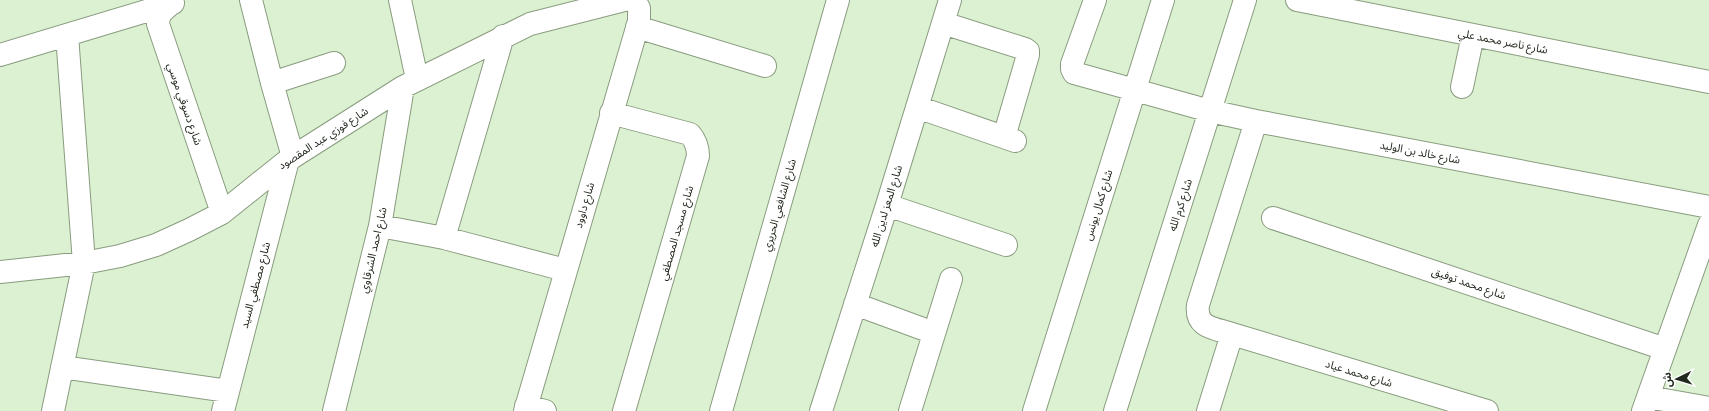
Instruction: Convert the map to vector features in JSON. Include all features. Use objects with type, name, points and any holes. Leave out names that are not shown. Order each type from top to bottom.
[{"type":"street","points":[[251,0],[290,158]]},
{"type":"street","points":[[400,0],[410,83]]},
{"type":"street","name":"شارع فوزي عبد المقصود","points":[[0,272],[84,263],[120,256],[156,245],[222,213],[290,158],[410,83],[530,24],[624,0]]},
{"type":"street","name":"شارع داوود","points":[[532,409],[565,270],[640,15],[639,8],[634,0]]},
{"type":"street","name":"شارع الشافعي الحريري","points":[[721,411],[838,0]]},
{"type":"street","name":"شارع المعز لدين الله","points":[[820,411],[887,205],[950,0]]},
{"type":"street","name":"شارع خالد بن الوليد","points":[[1095,0],[1072,64],[1074,73],[1210,111],[1256,121],[1709,207]]},
{"type":"street","name":"شارع كمال يونس","points":[[1034,411],[1133,90],[1163,0]]},
{"type":"street","name":"شارع كرم الله","points":[[1115,411],[1245,0]]},
{"type":"street","name":"شارع ناصر محمد علي","points":[[1296,0],[1709,82]]},
{"type":"street","points":[[0,55],[175,1]]},
{"type":"street","name":"شارع دسوقي موسي","points":[[175,1],[161,12],[158,18],[158,24],[222,213]]},
{"type":"street","points":[[917,107],[1009,139],[1028,51],[943,23]]},
{"type":"street","points":[[637,27],[764,66]]},
{"type":"street","points":[[53,411],[84,263],[67,35]]},
{"type":"street","points":[[1462,87],[1472,35]]},
{"type":"street","points":[[444,238],[503,36]]},
{"type":"street","points":[[272,83],[334,63]]},
{"type":"street","name":"شارع احمد الشرقاوي","points":[[334,411],[380,226],[410,83]]},
{"type":"street","name":"شارع مسجد المصطفي","points":[[611,113],[690,134],[698,148],[698,156],[624,411]]},
{"type":"street","name":"شارع محمد عياد","points":[[1256,121],[1198,305],[1196,314],[1200,322],[1232,334],[1487,411]]},
{"type":"street","name":"شارع مصطفي السيد","points":[[225,401],[290,158]]},
{"type":"street","points":[[887,205],[1006,245]]},
{"type":"street","name":"شارع محمد توفيق","points":[[1272,218],[1665,349]]},
{"type":"street","points":[[1709,225],[1645,404],[1709,408]]},
{"type":"street","points":[[380,226],[444,238],[565,270]]},
{"type":"street","points":[[910,411],[950,279]]},
{"type":"street","points":[[855,304],[934,333]]},
{"type":"street","points":[[1208,411],[1232,334]]},
{"type":"street","points":[[62,367],[225,401]]}]
